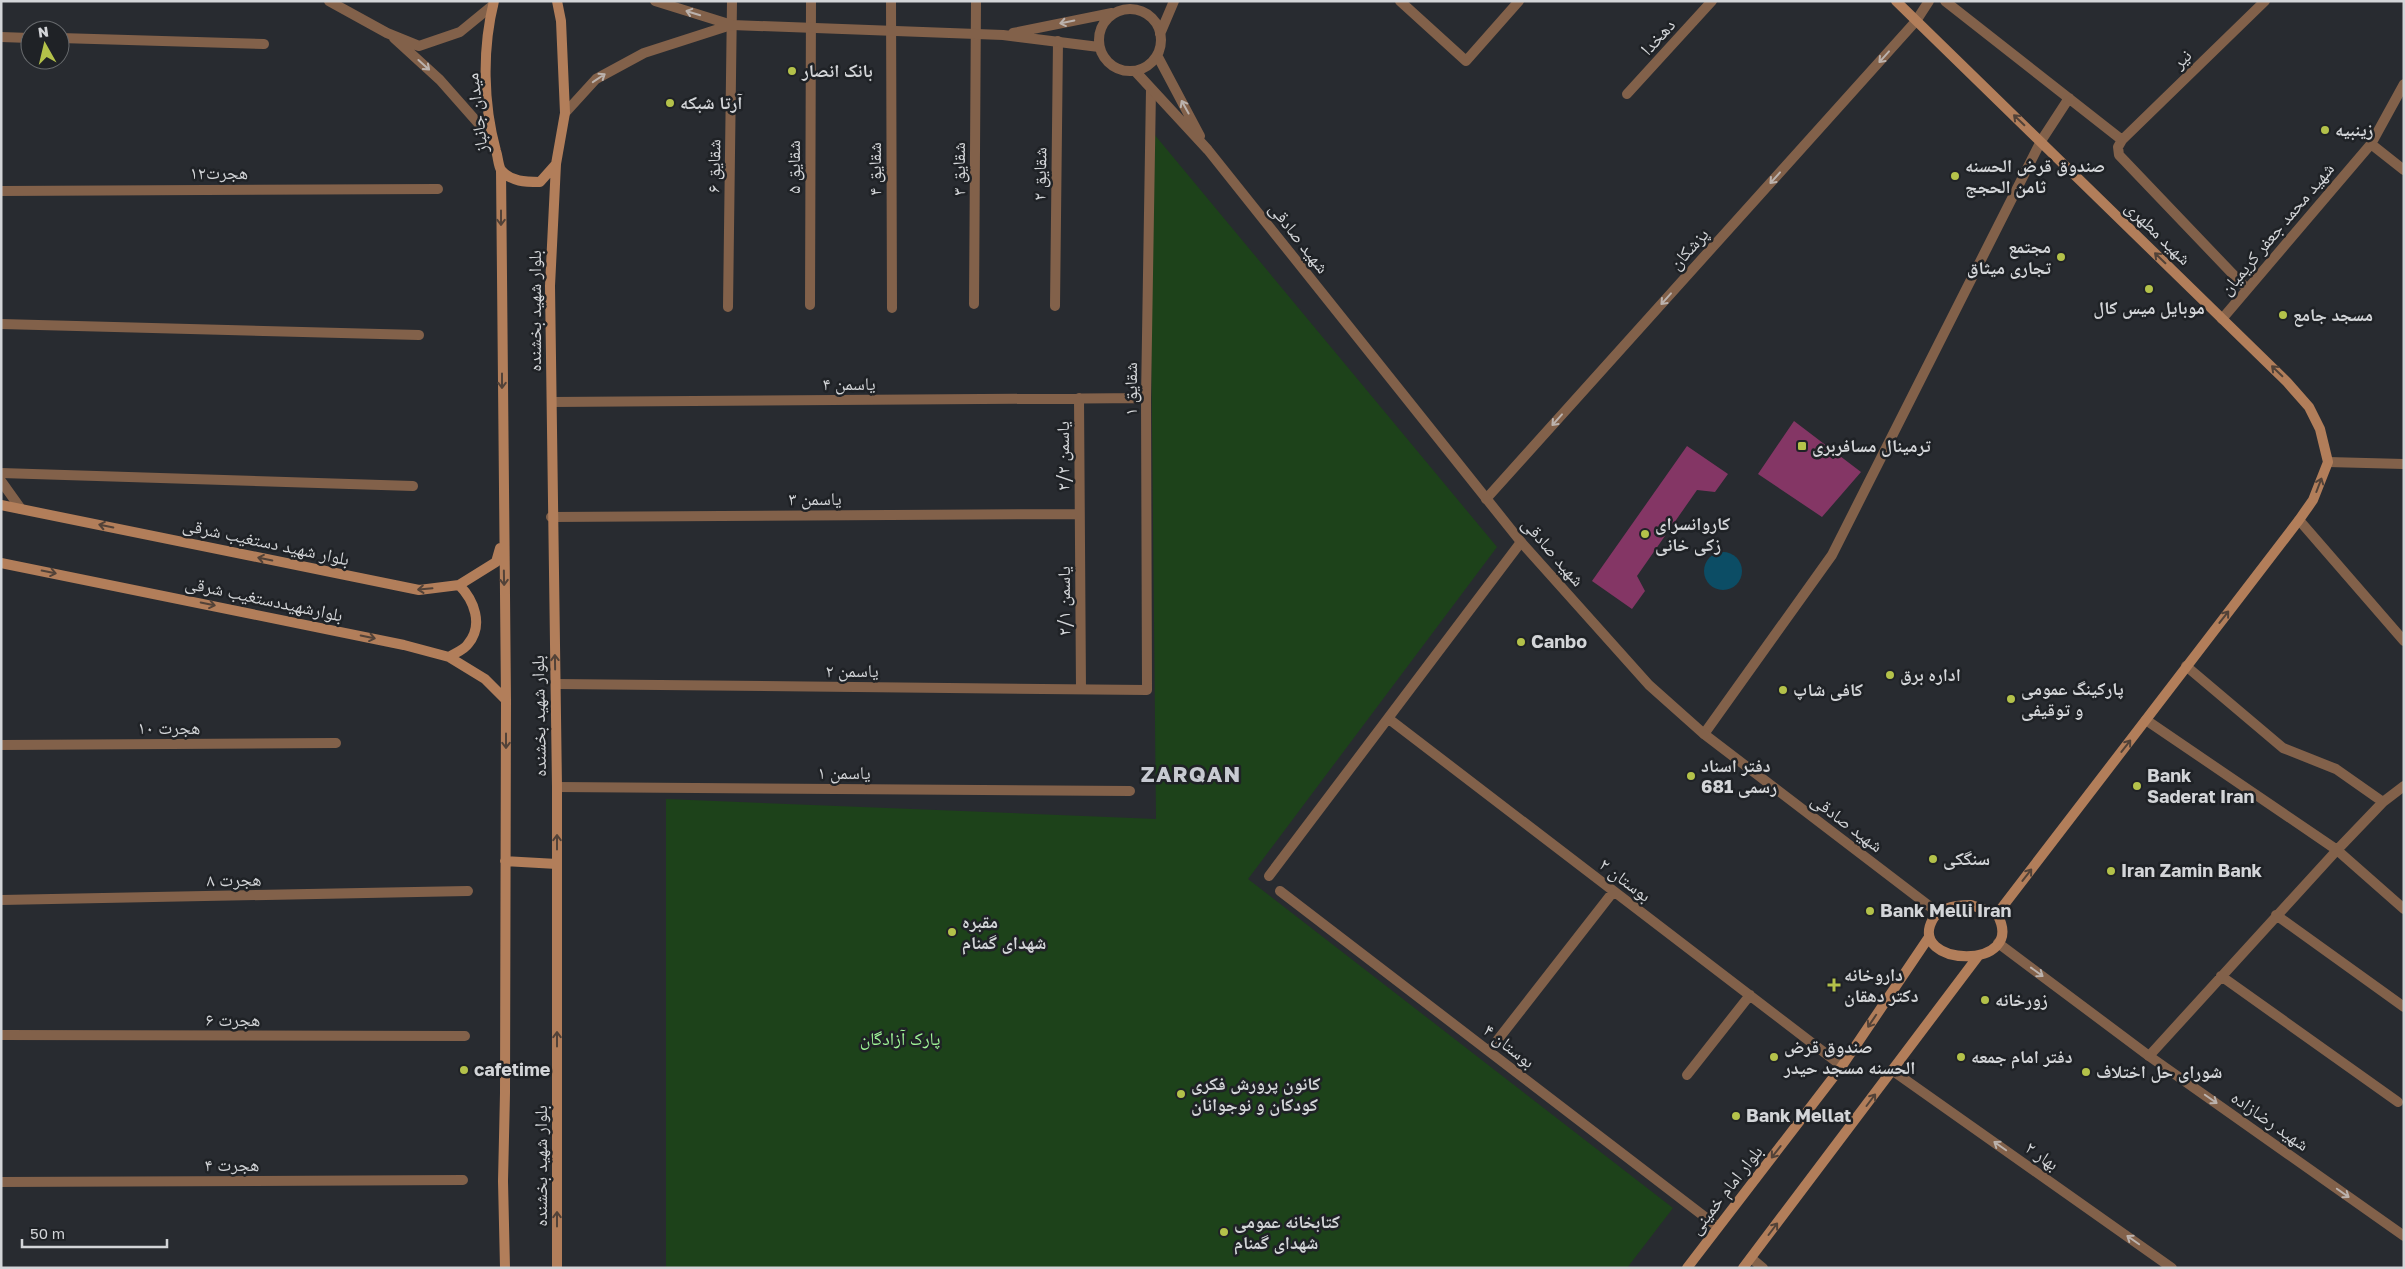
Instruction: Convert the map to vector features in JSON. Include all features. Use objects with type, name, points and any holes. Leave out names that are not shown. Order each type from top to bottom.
[{"type":"main road","points":[[556,164],[565,113],[561,21],[557,1]]},
{"type":"main road","name":"شهید مطهری","points":[[1896,1],[2287,382],[2309,407],[2320,429],[2328,462]]},
{"type":"main road","name":"میدان جانباز","points":[[494,3],[489,28],[486,84],[493,140],[501,170],[519,182],[540,182],[556,164]]},
{"type":"main road","name":"بلوار شهید بخشنده","points":[[556,164],[550,286],[551,517],[557,787],[557,1268]]},
{"type":"main road","name":"بلوار شهید بخشنده","points":[[501,170],[506,700],[505,1093],[502,1181],[505,1268]]},
{"type":"main road","points":[[1997,914],[2299,520],[2313,500],[2328,462]]},
{"type":"main road","name":"بلوار شهید دستغیب شرقی","points":[[1,505],[419,590],[459,585],[496,562],[503,540]]},
{"type":"main road","name":"بلوارشهیددستغیب شرقی","points":[[1,563],[404,645],[449,657],[485,679],[506,700]]},
{"type":"main road","points":[[449,657],[467,646],[473,636],[476,625],[476,613],[473,602],[459,585]]},
{"type":"main road","points":[[505,861],[557,864]]},
{"type":"main road","points":[[1743,1268],[1893,1072],[1979,955],[1998,943],[2002,938],[2002,923],[1997,914],[1971,904],[1937,912],[1930,924],[1929,937],[1933,945],[1945,953],[1959,956],[1979,955]]},
{"type":"main road","name":"بلوار امام خمینی","points":[[1687,1268],[1842,1066],[1929,937]]},
{"type":"street","points":[[329,1],[387,33],[419,46],[460,32],[494,3]]},
{"type":"street","points":[[655,1],[732,25],[1003,35],[1099,48]]},
{"type":"street","name":"شقایق ۶","points":[[728,307],[732,1]]},
{"type":"street","name":"شقایق ۵","points":[[810,305],[811,1]]},
{"type":"street","name":"شقایق ۴","points":[[891,1],[892,308]]},
{"type":"street","name":"شقایق ۳","points":[[974,304],[976,1]]},
{"type":"street","points":[[1160,34],[1174,1]]},
{"type":"street","points":[[1400,1],[1466,61],[1519,1]]},
{"type":"street","name":"دهخدا","points":[[1627,94],[1712,1]]},
{"type":"street","name":"پزشکان","points":[[1486,499],[1916,21],[1929,1]]},
{"type":"street","points":[[1945,1],[2122,140],[2118,147],[2119,155],[2247,289]]},
{"type":"street","name":"نیر","points":[[2122,140],[2266,1]]},
{"type":"street","points":[[1129,5],[1144,12],[1158,25],[1160,34],[1160,49],[1157,55],[1148,65],[1135,71],[1117,68],[1109,63],[1099,48],[1098,37],[1106,19],[1129,5]]},
{"type":"street","points":[[1003,35],[1115,12]]},
{"type":"street","points":[[565,113],[596,79],[636,58],[691,37],[732,25]]},
{"type":"street","points":[[387,33],[440,80],[493,140]]},
{"type":"street","points":[[1,37],[20,38]]},
{"type":"street","points":[[70,38],[264,44]]},
{"type":"street","name":"شقایق ۲","points":[[1055,306],[1058,41]]},
{"type":"street","points":[[1157,55],[1208,150]]},
{"type":"street","points":[[1135,71],[1208,150]]},
{"type":"street","name":"شهید محمد جعفر کریمیان","points":[[2222,319],[2371,144],[2404,84]]},
{"type":"street","name":"شقایق ۱","points":[[1147,690],[1146,398],[1151,89]]},
{"type":"street","points":[[1704,734],[1832,555],[2040,141],[2069,98]]},
{"type":"street","points":[[2371,144],[2404,170]]},
{"type":"street","name":"شهید صادقی","points":[[1208,150],[1521,542],[1649,685],[1704,734],[1937,912]]},
{"type":"street","name":"هجرت۱۲","points":[[1,191],[438,189]]},
{"type":"street","points":[[1,324],[419,335]]},
{"type":"street","name":"یاسمن ۲/۲","points":[[1079,398],[1080,514]]},
{"type":"street","name":"یاسمن ۴","points":[[552,402],[1146,398]]},
{"type":"street","points":[[2328,462],[2404,464]]},
{"type":"street","points":[[1,473],[413,486]]},
{"type":"street","points":[[1,481],[21,509]]},
{"type":"street","name":"یاسمن ۳","points":[[551,517],[1080,514]]},
{"type":"street","name":"یاسمن ۲/۱","points":[[1080,514],[1081,689]]},
{"type":"street","points":[[2299,520],[2404,641]]},
{"type":"street","points":[[1269,876],[1521,542]]},
{"type":"street","points":[[2186,666],[2283,748],[2336,768],[2384,802]]},
{"type":"street","name":"یاسمن ۲","points":[[556,684],[1147,690]]},
{"type":"street","name":"بوستان ۲","points":[[1389,719],[1842,1066]]},
{"type":"street","points":[[2146,720],[2337,850],[2404,908]]},
{"type":"street","name":"هجرت ۱۰","points":[[1,744],[336,743]]},
{"type":"street","points":[[2150,1056],[2337,850],[2384,802],[2404,786]]},
{"type":"street","name":"یاسمن ۱","points":[[557,787],[1130,791]]},
{"type":"street","name":"هجرت ۸","points":[[1,900],[468,891]]},
{"type":"street","name":"بوستان ۴","points":[[1280,891],[1718,1227]]},
{"type":"street","points":[[1489,1051],[1613,892]]},
{"type":"street","points":[[2276,915],[2404,1007]]},
{"type":"street","name":"شهید رضازاده","points":[[1998,943],[2150,1056],[2403,1235]]},
{"type":"street","points":[[2221,976],[2398,1102]]},
{"type":"street","points":[[1687,1075],[1750,995]]},
{"type":"street","name":"هجرت ۶","points":[[1,1035],[465,1036]]},
{"type":"street","name":"بهار ۲","points":[[1893,1072],[2172,1268]]},
{"type":"street","name":"هجرت ۴","points":[[1,1182],[463,1180]]},
{"type":"street","points":[[1751,1258],[1763,1268]]},
{"type":"green space","name":"پارک آزادگان","points":[[1149,128],[1497,547],[1248,879],[1673,1208],[1627,1268],[666,1268],[666,799],[1156,819]]},
{"type":"water","points":[[1723,552],[1737,557],[1742,571],[1737,585],[1723,590],[1709,585],[1704,571],[1709,557]]},
{"type":"building","name":"ترمینال مسافربری","points":[[1794,421],[1861,472],[1822,517],[1758,474]]},
{"type":"building","name":"کاروانسرای زکی خانی","points":[[1687,446],[1728,474],[1715,492],[1697,490],[1637,576],[1645,591],[1632,609],[1592,581]]},
{"type":"place","name":"بانک انصار","points":[[792,71]]},
{"type":"place","name":"آرتا شبکه","points":[[670,103]]},
{"type":"place","name":"زینبیه","points":[[2325,130]]},
{"type":"place","name":"صندوق قرض الحسنه ثامن الحجج","points":[[1955,176]]},
{"type":"place","name":"مجتمع تجاری میثاق","points":[[2061,257]]},
{"type":"place","name":"موبایل میس کال","points":[[2149,289]]},
{"type":"place","name":"مسجد جامع","points":[[2283,315]]},
{"type":"place","name":"ترمینال مسافربری","points":[[1802,446]]},
{"type":"place","name":"کاروانسرای زکی خانی","points":[[1645,534]]},
{"type":"place","name":"Canbo","points":[[1521,642]]},
{"type":"place","name":"اداره برق","points":[[1890,675]]},
{"type":"place","name":"کافی شاپ","points":[[1783,690]]},
{"type":"place","name":"پارکینگ عمومی و توقیفی","points":[[2011,699]]},
{"type":"place","name":"دفتر اسناد رسمی 681","points":[[1691,776]]},
{"type":"place","name":"Bank Saderat Iran","points":[[2137,786]]},
{"type":"place","name":"سنگکی","points":[[1933,859]]},
{"type":"place","name":"Iran Zamin Bank","points":[[2111,871]]},
{"type":"place","name":"Bank Melli Iran","points":[[1870,911]]},
{"type":"place","name":"مقبره شهدای گمنام","points":[[952,932]]},
{"type":"place","name":"داروخانه دکتر دهقان","points":[[1834,985]]},
{"type":"place","name":"زورخانه","points":[[1985,1000]]},
{"type":"place","name":"صندوق قرض الحسنه مسجد حیدر","points":[[1774,1057]]},
{"type":"place","name":"دفتر امام جمعه","points":[[1961,1057]]},
{"type":"place","name":"cafetime","points":[[464,1070]]},
{"type":"place","name":"شورای حل اختلاف","points":[[2086,1072]]},
{"type":"place","name":"کانون پرورش فکری کودکان و نوجوانان","points":[[1181,1094]]},
{"type":"place","name":"Bank Mellat","points":[[1736,1116]]},
{"type":"place","name":"کتابخانه عمومی شهدای گمنام","points":[[1224,1232]]},
{"type":"district","name":"ZARQAN","points":[[1191,774]]}]
